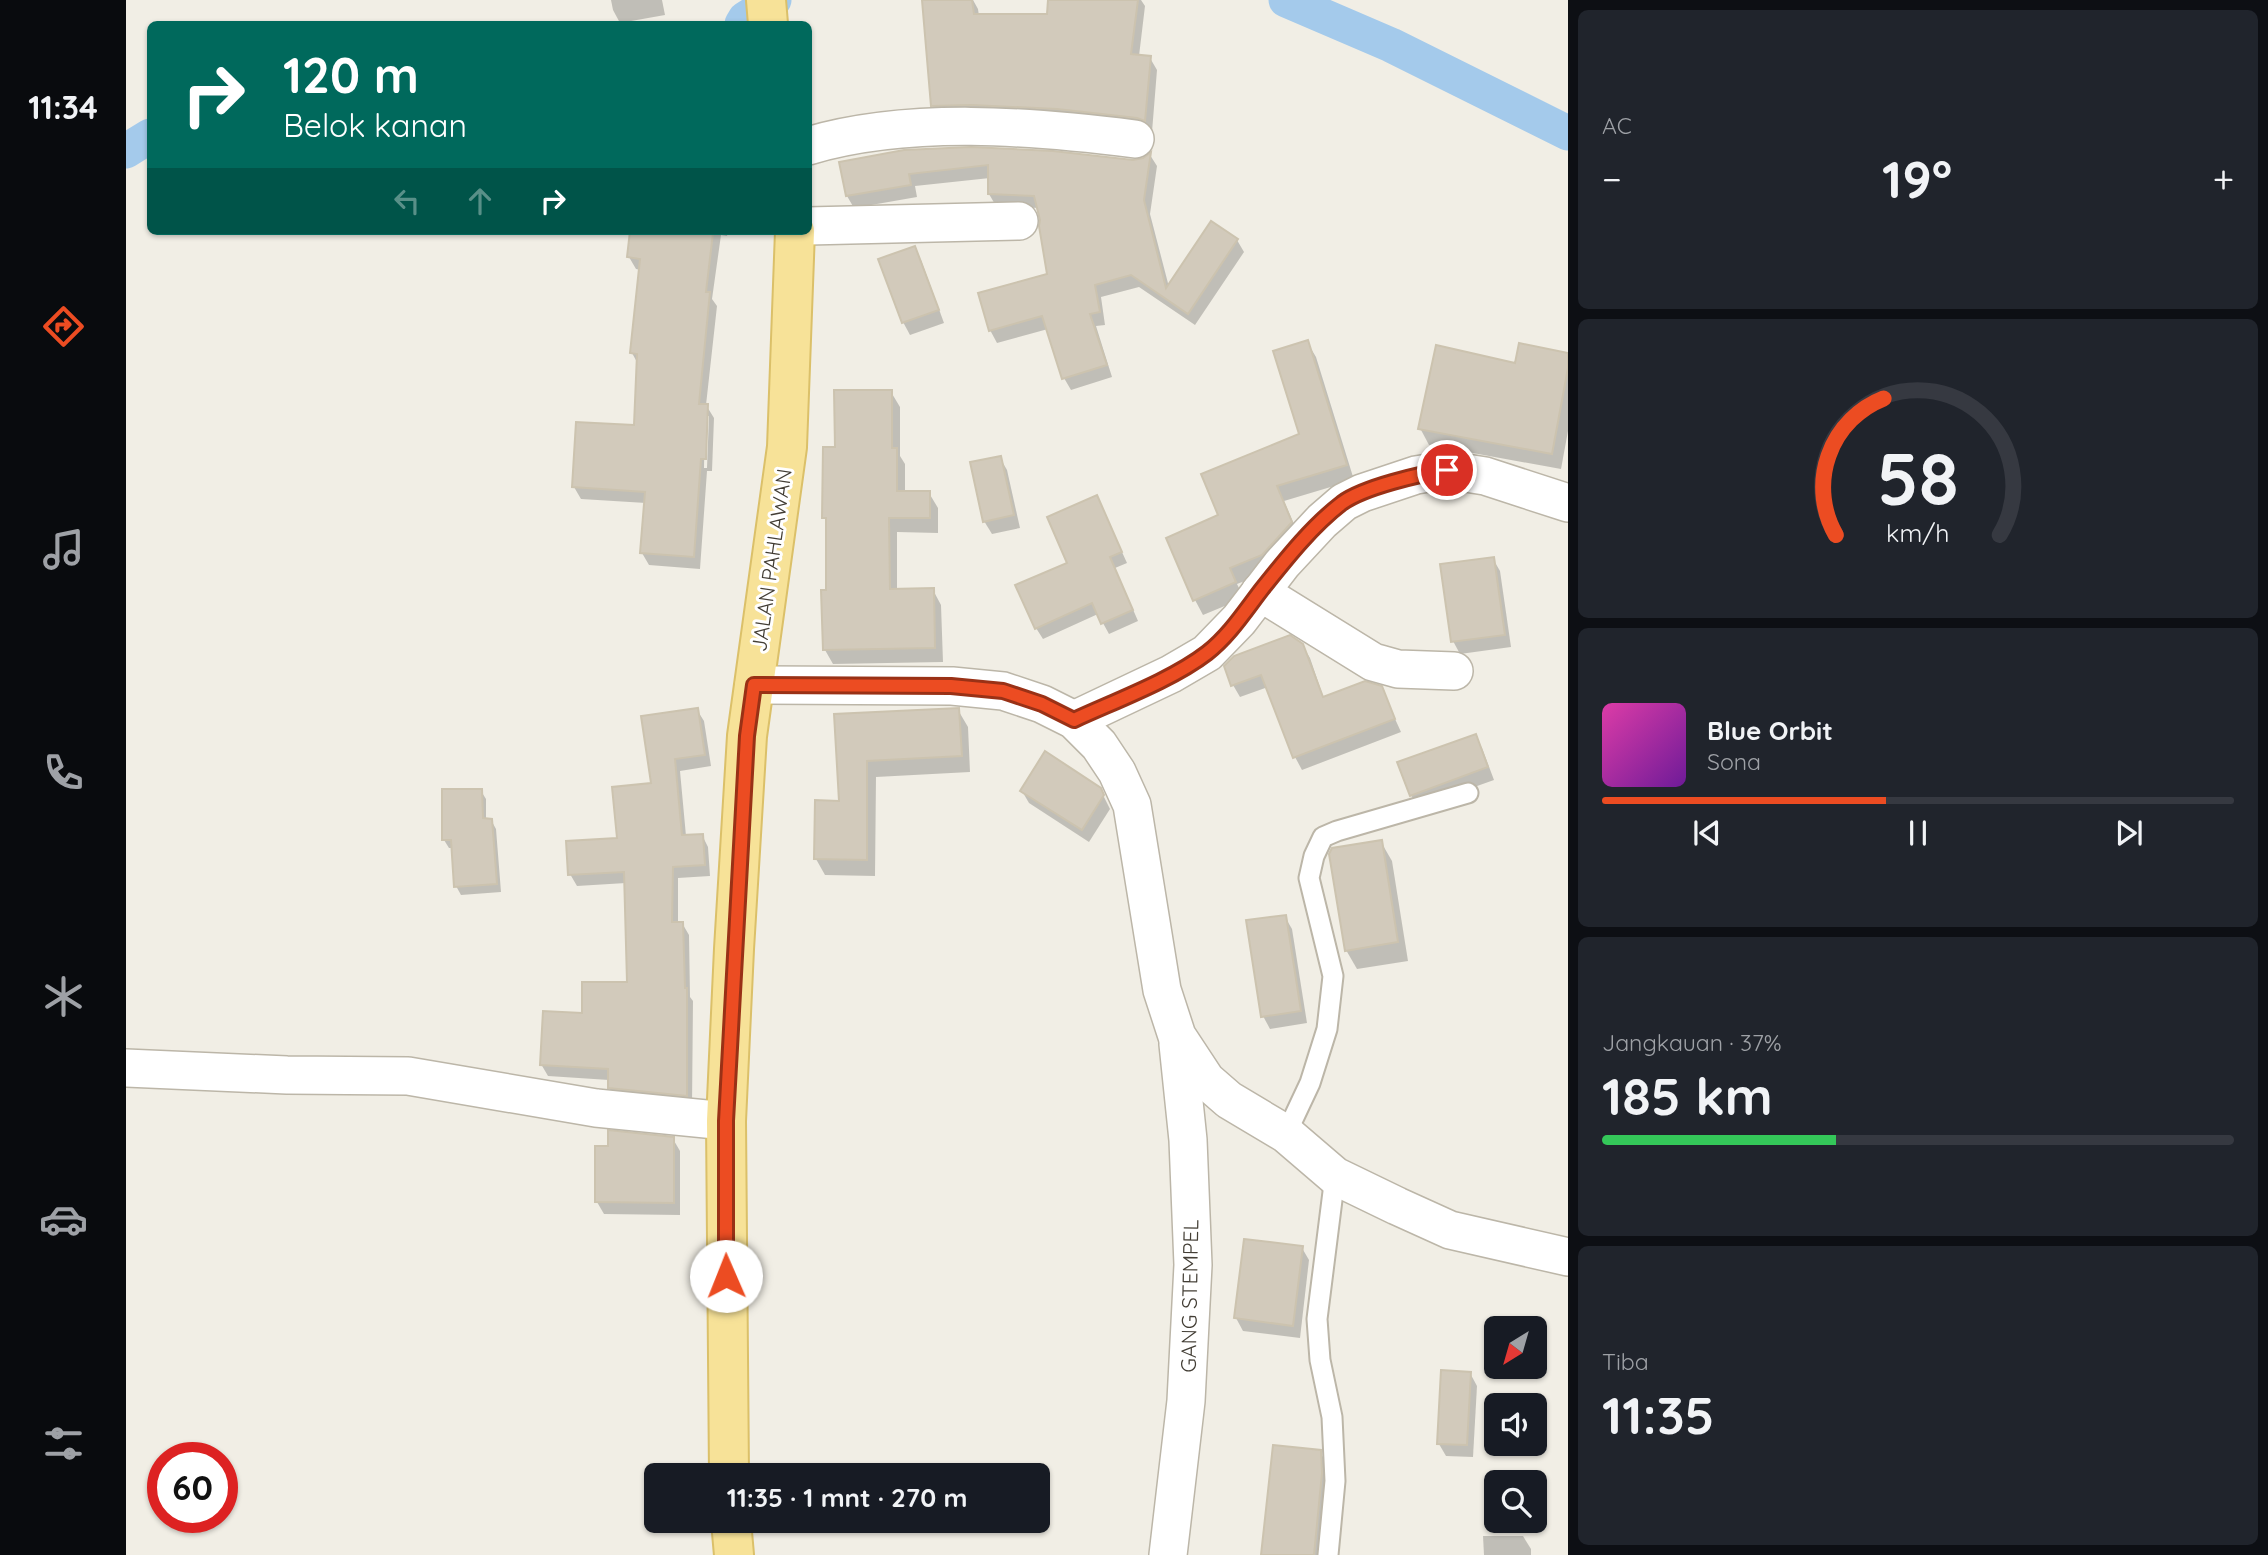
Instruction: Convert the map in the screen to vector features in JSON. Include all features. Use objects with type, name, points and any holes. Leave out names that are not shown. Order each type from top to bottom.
[{"type":"main road","points":[[766,0],[768,21]]},
{"type":"main road","name":"JALAN PAHLAWAN","points":[[729,1463],[726,1121],[747,736],[787,447],[795,235]]},
{"type":"main road","points":[[732,1533],[734,1555]]},
{"type":"street","points":[[812,145],[868,132],[973,127],[1026,128],[1135,139]]},
{"type":"street","points":[[812,226],[1019,220]]},
{"type":"street","points":[[1074,720],[1171,674],[1207,653],[1239,620],[1290,555],[1343,502],[1362,493],[1416,475],[1447,470],[1485,476],[1568,503]]},
{"type":"street","points":[[1260,592],[1373,662],[1398,670],[1454,671]]},
{"type":"street","points":[[754,685],[951,686],[1003,691],[1042,704],[1074,720],[1099,745],[1117,772],[1132,804],[1162,990],[1177,1036],[1206,1080],[1229,1100],[1286,1134],[1335,1176],[1450,1230],[1568,1257]]},
{"type":"street","name":"GANG STEMPEL","points":[[1168,1555],[1186,1401],[1193,1265],[1188,1140],[1177,1036]]},
{"type":"street","points":[[126,1068],[287,1075],[398,1076],[596,1108],[726,1121]]},
{"type":"lane","points":[[1286,1134],[1310,1083],[1327,1029],[1333,976],[1310,878],[1314,856],[1323,838],[1337,831],[1468,793]]},
{"type":"lane","points":[[1328,1555],[1335,1481],[1332,1417],[1320,1360],[1317,1319],[1335,1176]]},
{"type":"building","points":[[922,0],[972,0],[974,14],[1047,14],[1048,0],[1138,0],[1131,54],[1151,56],[1145,121],[1057,109],[931,106]]},
{"type":"building","points":[[971,147],[1053,151],[1133,160],[1143,158],[1151,152],[1144,200],[1166,288],[1211,221],[1238,239],[1188,314],[1131,275],[1095,285],[1100,312],[1090,314],[1107,365],[1062,379],[1042,316],[989,331],[978,293],[1047,274],[1034,196],[988,194],[988,165],[909,174],[911,185],[846,196],[839,162],[904,150]]},
{"type":"building","points":[[630,235],[713,235],[706,292],[710,292],[699,404],[708,404],[706,459],[701,459],[694,557],[640,553],[645,492],[572,487],[576,422],[634,425],[637,354],[630,353],[640,259],[627,257]]},
{"type":"building","points":[[915,246],[939,310],[902,323],[878,259]]},
{"type":"building","points":[[1308,340],[1347,465],[1277,486],[1292,522],[1262,555],[1230,568],[1236,582],[1193,601],[1166,538],[1218,515],[1201,474],[1299,434],[1273,351]]},
{"type":"building","points":[[1519,343],[1568,353],[1568,368],[1552,454],[1418,429],[1436,345],[1515,363]]},
{"type":"building","points":[[834,390],[892,390],[892,448],[897,448],[897,491],[930,491],[930,518],[889,518],[890,589],[934,588],[935,648],[823,650],[821,590],[826,590],[826,518],[822,518],[823,447],[835,447]]},
{"type":"building","points":[[1001,456],[1014,515],[983,522],[970,462]]},
{"type":"building","points":[[1097,495],[1122,552],[1110,557],[1133,610],[1101,624],[1092,603],[1035,629],[1015,585],[1067,563],[1047,517]]},
{"type":"building","points":[[1494,557],[1505,635],[1451,642],[1440,564]]},
{"type":"building","points":[[1290,635],[1303,644],[1323,697],[1365,681],[1382,686],[1395,719],[1293,758],[1261,675],[1231,686],[1224,666],[1234,656]]},
{"type":"building","points":[[698,708],[705,755],[675,759],[682,835],[703,834],[705,865],[673,867],[672,922],[683,922],[687,988],[687,1096],[608,1088],[608,1069],[540,1065],[543,1011],[582,1013],[582,982],[627,982],[624,872],[568,875],[566,841],[617,838],[612,787],[651,783],[641,716]]},
{"type":"building","points":[[959,708],[962,756],[867,761],[867,860],[814,859],[815,800],[839,801],[834,714]]},
{"type":"building","points":[[1476,734],[1488,767],[1410,796],[1397,762]]},
{"type":"building","points":[[1045,751],[1101,788],[1104,795],[1082,830],[1020,791]]},
{"type":"building","points":[[442,789],[482,789],[483,818],[492,819],[497,884],[454,887],[451,840],[442,840]]},
{"type":"building","points":[[1382,840],[1398,942],[1345,951],[1329,854],[1332,848]]},
{"type":"building","points":[[1286,915],[1301,1011],[1261,1017],[1246,920]]},
{"type":"building","points":[[608,1130],[674,1137],[674,1203],[595,1202],[595,1146],[608,1146]]},
{"type":"building","points":[[1244,1239],[1303,1246],[1293,1326],[1234,1318]]},
{"type":"building","points":[[1441,1370],[1471,1372],[1467,1445],[1437,1444]]},
{"type":"building","points":[[1273,1445],[1321,1450],[1322,1473],[1314,1555],[1261,1555]]},
{"type":"waterway","points":[[744,21],[774,0]]},
{"type":"waterway","points":[[1286,0],[1391,45],[1568,133]]},
{"type":"waterway","points":[[126,151],[147,138]]},
{"type":"route","points":[[726,1276],[726,1121],[734,949],[747,736],[754,685],[951,686],[1003,691],[1042,704],[1074,720],[1171,674],[1207,653],[1239,620],[1282,564],[1343,502],[1416,475],[1447,470]]}]
